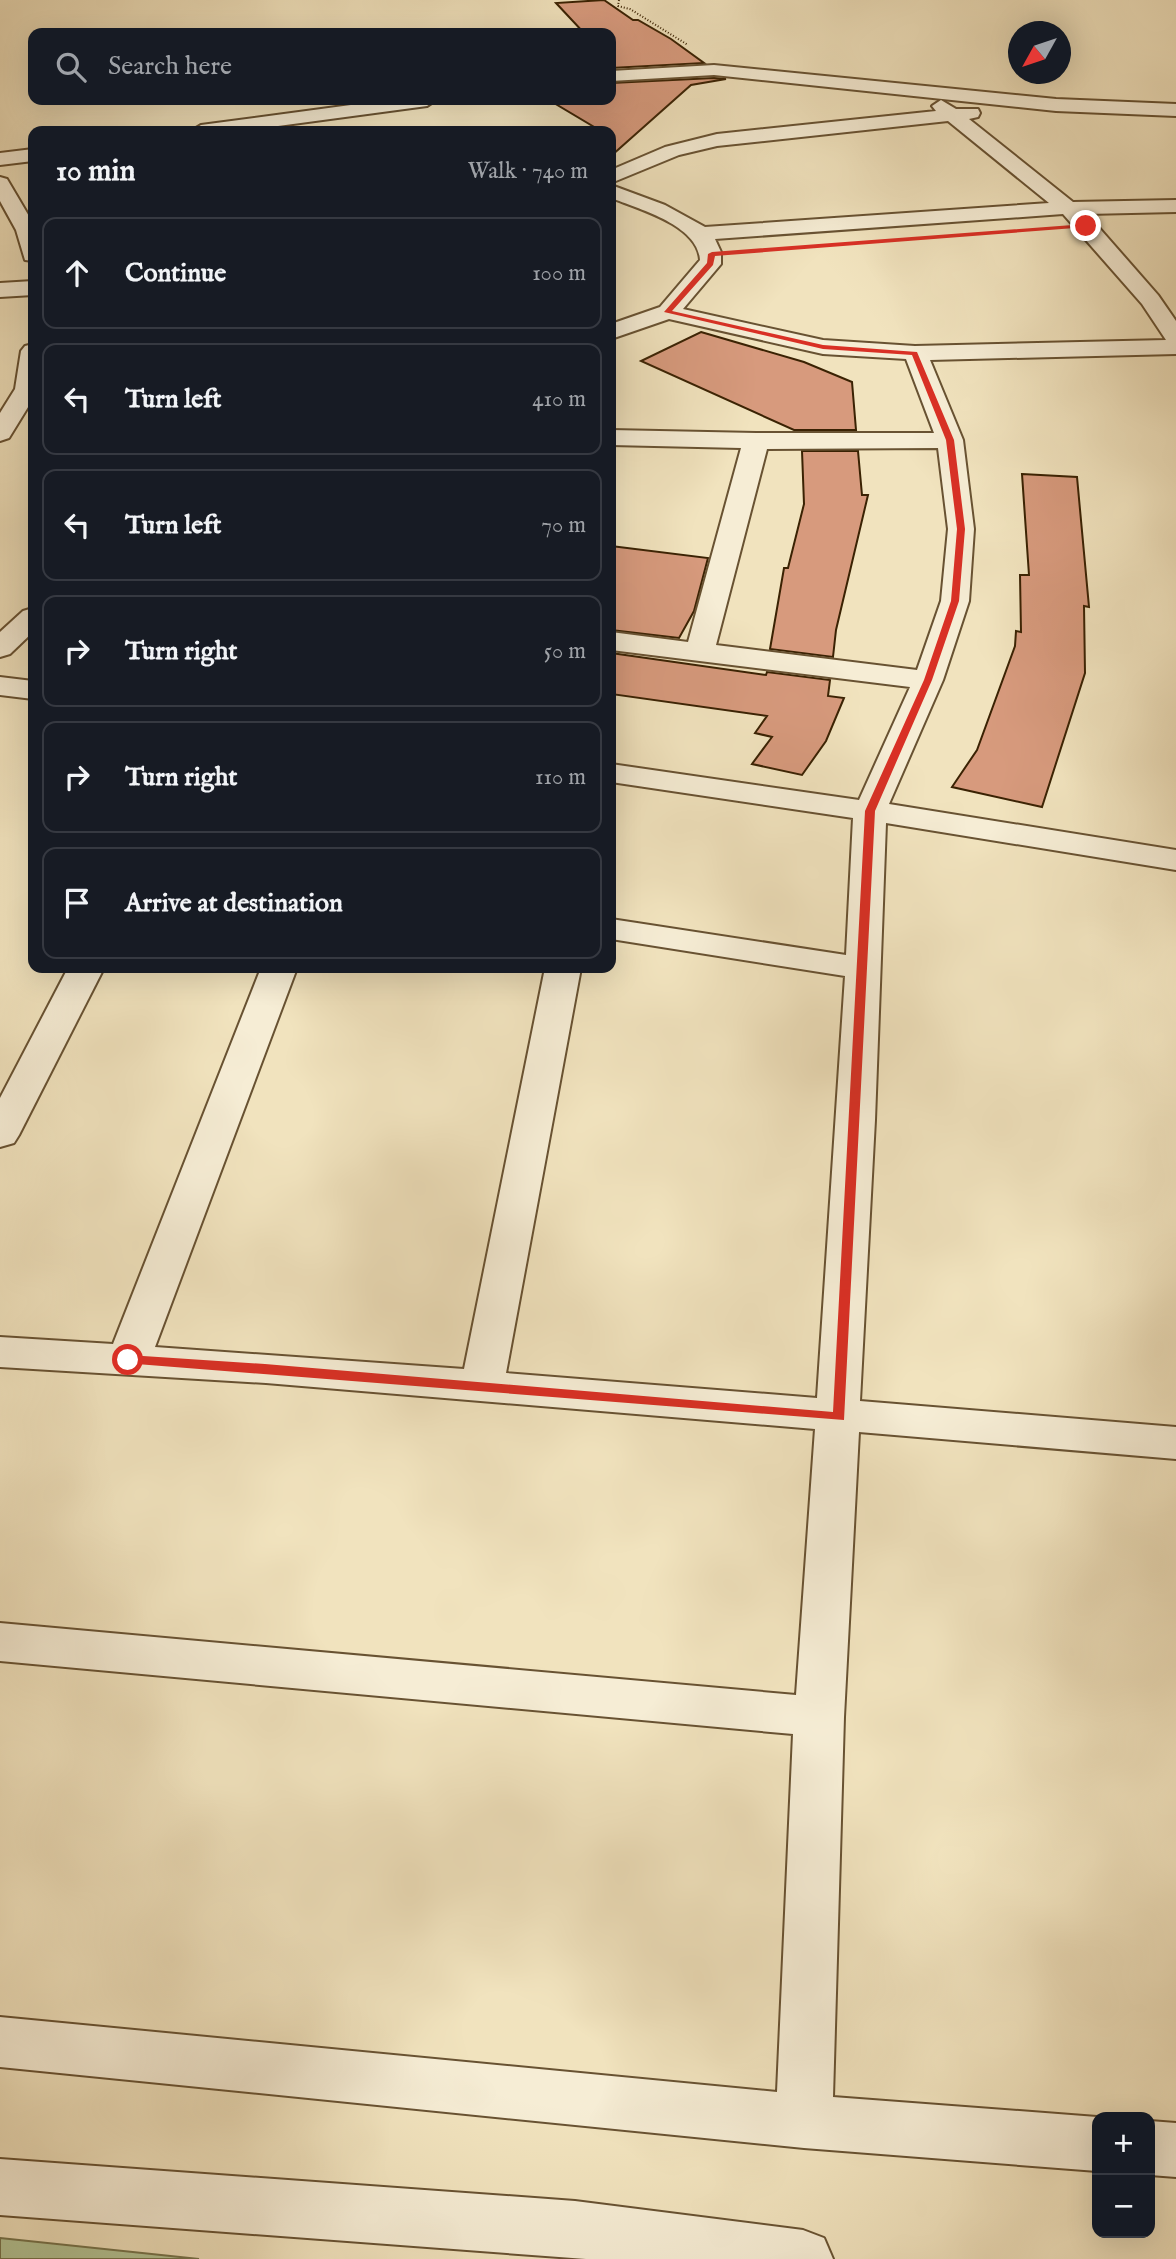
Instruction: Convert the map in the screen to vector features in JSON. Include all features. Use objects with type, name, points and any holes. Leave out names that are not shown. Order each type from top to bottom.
[{"type":"street","points":[[616,76],[714,70],[1056,105],[1176,110]]},
{"type":"street","points":[[919,91],[953,115],[1086,226],[1150,300],[1176,338]]},
{"type":"street","points":[[254,126],[394,105]]},
{"type":"street","points":[[616,175],[672,151],[717,140],[1056,105]]},
{"type":"street","points":[[0,159],[28,156]]},
{"type":"street","points":[[0,183],[28,234]]},
{"type":"street","points":[[616,193],[646,204],[701,234],[712,254],[710,264],[668,312],[616,330]]},
{"type":"street","points":[[701,234],[1067,208],[1176,206]]},
{"type":"street","points":[[712,254],[1086,226],[1176,224]]},
{"type":"street","points":[[0,290],[28,288]]},
{"type":"street","points":[[668,312],[823,347],[915,353],[1176,347]]},
{"type":"street","points":[[804,2121],[819,1717],[856,1120],[860,968],[870,811],[928,680],[955,601],[961,529],[950,440],[915,353]]},
{"type":"street","points":[[0,391],[28,389]]},
{"type":"street","points":[[0,433],[28,392]]},
{"type":"street","points":[[616,437],[756,441],[950,440]]},
{"type":"street","points":[[700,652],[756,441]]},
{"type":"street","points":[[0,648],[28,622]]},
{"type":"street","points":[[616,642],[928,680]]},
{"type":"street","points":[[0,686],[28,689]]},
{"type":"street","points":[[616,774],[1176,860]]},
{"type":"street","points":[[616,930],[860,968]]},
{"type":"street","points":[[0,1135],[83,973]]},
{"type":"street","points":[[128,1360],[277,973]]},
{"type":"street","points":[[482,1386],[561,973]]},
{"type":"street","points":[[0,1352],[482,1386],[1176,1443]]},
{"type":"street","points":[[0,1642],[819,1717]]},
{"type":"street","points":[[0,2042],[804,2121],[1092,2144]]},
{"type":"street","points":[[1155,2149],[1176,2151]]},
{"type":"street","points":[[0,2187],[575,2229],[803,2259]]},
{"type":"path","points":[[619,0],[618,6],[630,9],[678,37],[714,70]]},
{"type":"green space","points":[[0,2238],[199,2259],[0,2259]]},
{"type":"building","points":[[604,0],[633,20],[638,20],[671,39],[704,63],[616,68],[616,28],[579,28],[556,3]]},
{"type":"building","points":[[726,79],[691,85],[616,152],[616,126],[593,126],[557,105],[616,105],[616,83]]},
{"type":"building","points":[[701,332],[804,362],[852,382],[856,430],[794,430],[641,361]]},
{"type":"building","points":[[802,451],[858,451],[862,495],[868,495],[836,630],[833,657],[770,649],[784,568],[788,568],[804,504]]},
{"type":"building","points":[[1022,474],[1077,477],[1089,607],[1084,606],[1085,673],[1042,807],[952,787],[977,750],[1015,646],[1016,631],[1021,632],[1020,575],[1029,575]]},
{"type":"building","points":[[616,547],[708,558],[694,611],[679,638],[616,631]]},
{"type":"building","points":[[616,654],[766,675],[767,672],[830,680],[828,696],[844,698],[826,741],[802,775],[752,764],[772,737],[755,733],[767,716],[616,695]]},
{"type":"route","points":[[128,1360],[265,1368],[839,1417],[870,811],[928,680],[955,601],[961,529],[950,440],[915,353],[852,351],[823,347],[668,312],[710,264],[712,254],[1086,226]]}]
